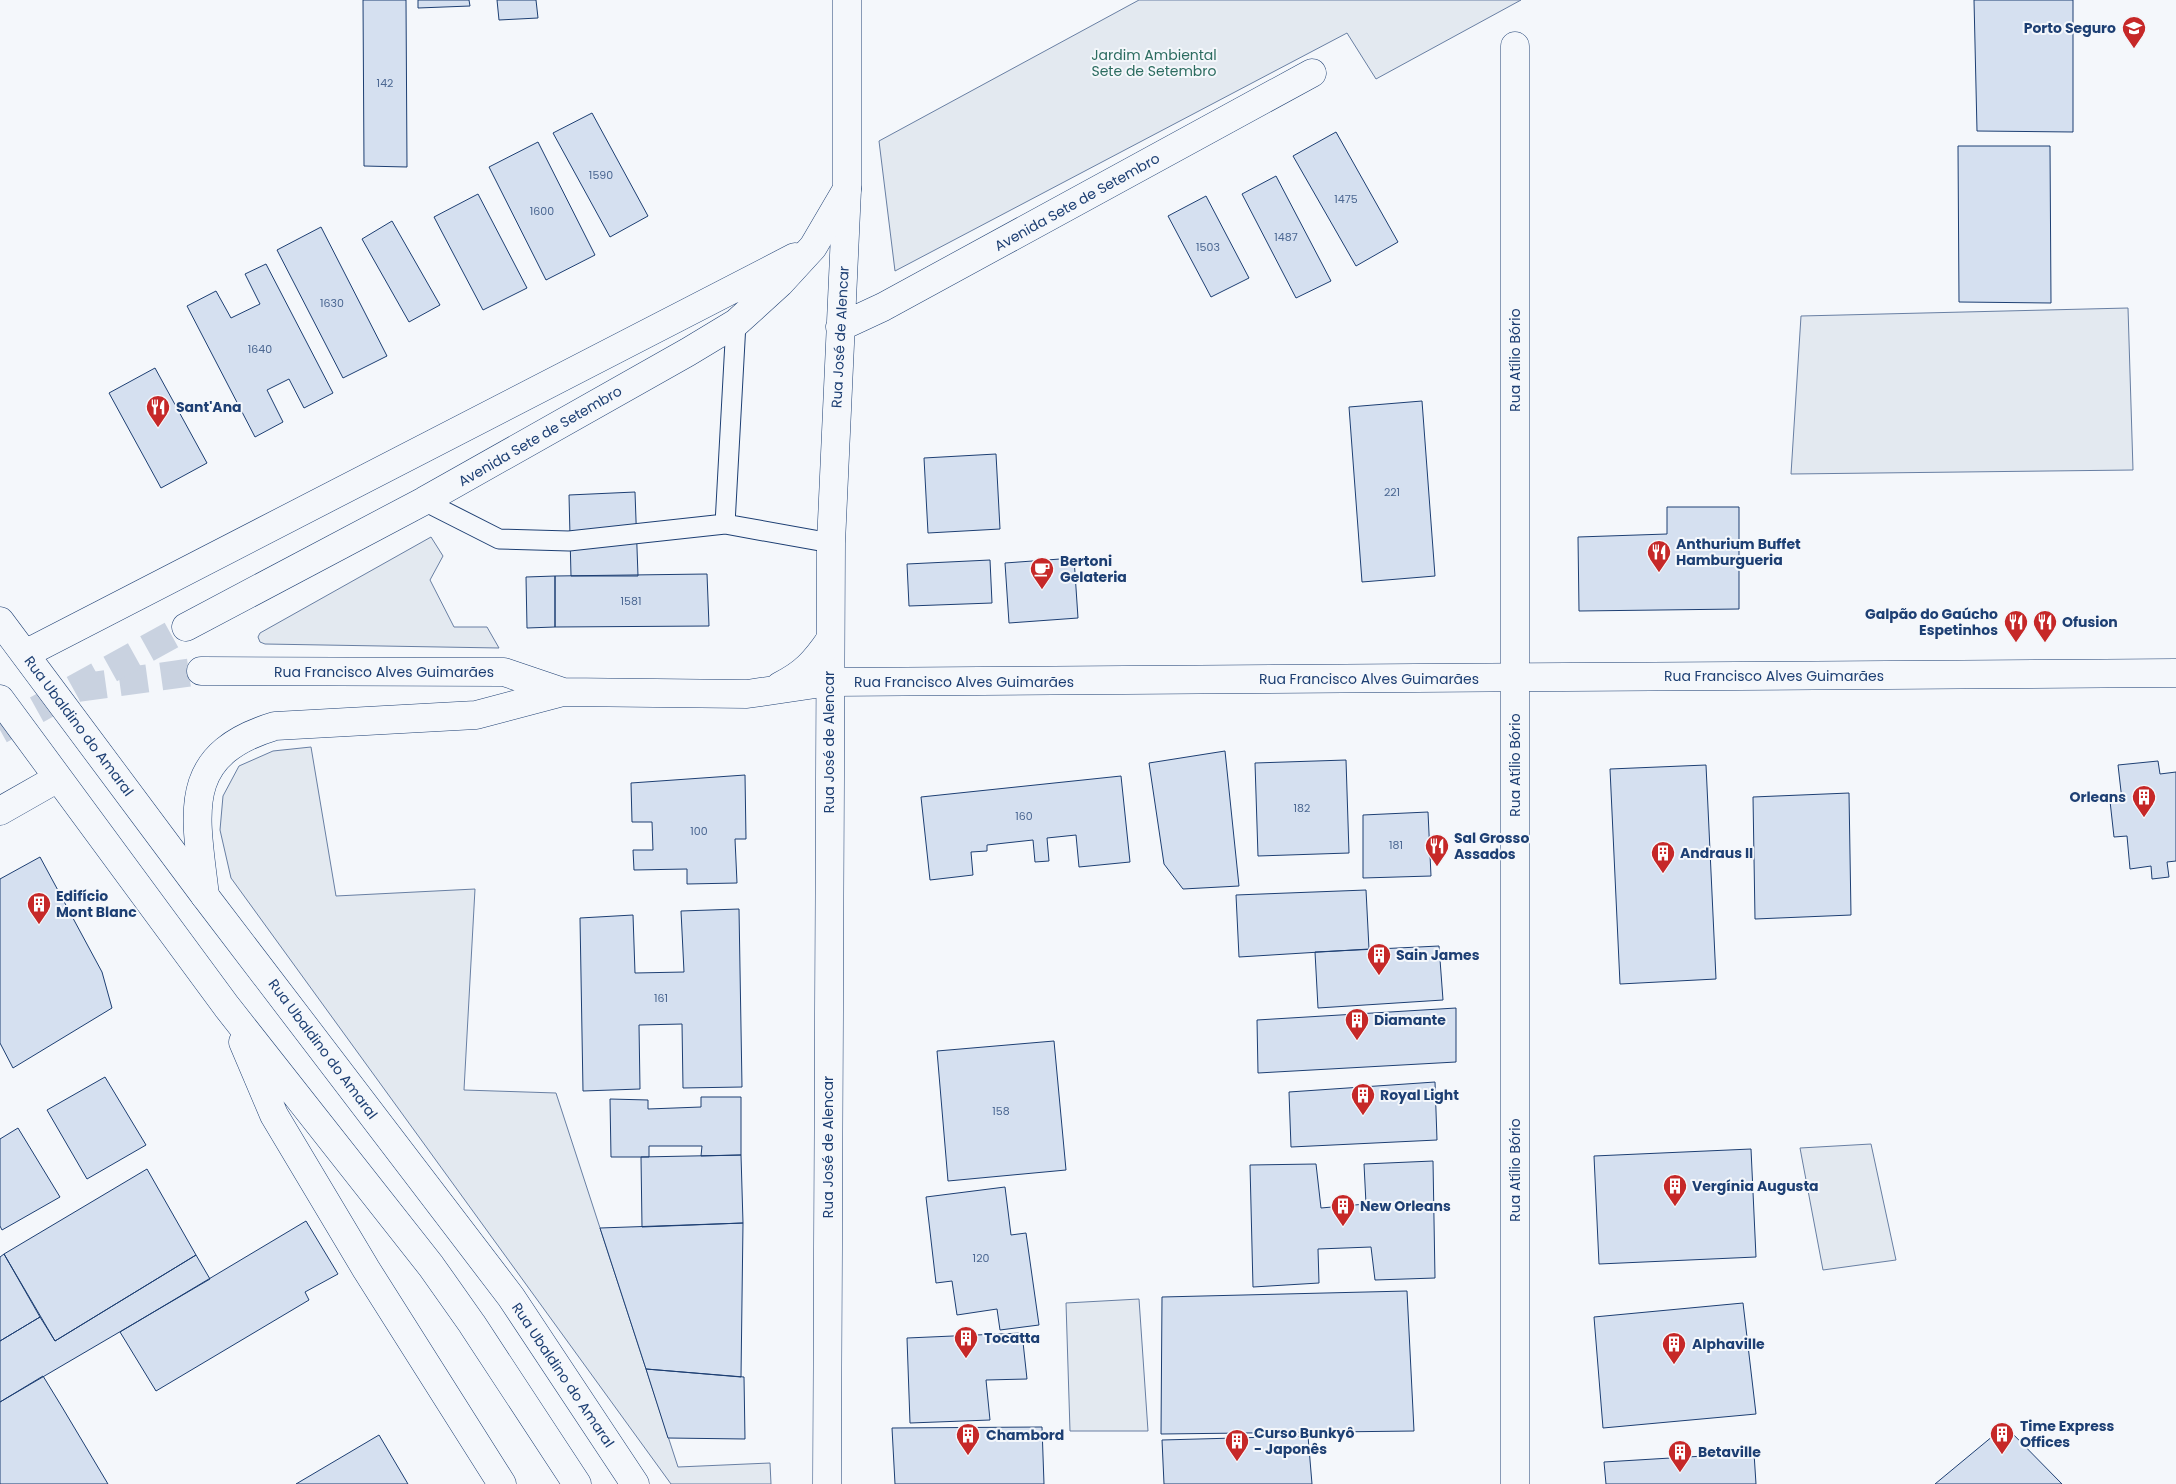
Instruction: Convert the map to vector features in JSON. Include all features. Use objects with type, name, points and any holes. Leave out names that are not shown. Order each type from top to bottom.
[{"type":"street","name":"Rua José de Alencar","points":[[827,1484],[831,543],[846,189],[847,0]]},
{"type":"street","name":"Rua Atílio Bório","points":[[1515,46],[1516,1484]]},
{"type":"street","name":"Avenida Sete de Setembro","points":[[840,327],[883,307],[1312,74]]},
{"type":"street","name":"Avenida Sete de Setembro","points":[[186,627],[424,502],[736,323],[780,283],[812,248],[846,189]]},
{"type":"street","points":[[25,654],[812,248]]},
{"type":"street","name":"Rua Ubaldino do Amaral","points":[[0,621],[205,896],[500,1282],[549,1352],[636,1484]]},
{"type":"street","points":[[747,694],[772,689],[796,678],[816,661],[830,640]]},
{"type":"street","name":"Rua Francisco Alves Guimarães","points":[[201,671],[504,672],[563,692]]},
{"type":"street","name":"Rua Francisco Alves Guimarães","points":[[205,896],[197,826],[199,789],[213,762],[228,746],[251,733],[275,726],[476,715],[563,692],[747,694],[830,682],[2176,673]]},
{"type":"street","points":[[0,699],[227,1006],[431,1266],[472,1324],[577,1484]]},
{"type":"street","points":[[0,811],[58,778]]},
{"type":"street","points":[[227,1006],[274,1115],[366,1269],[502,1484]]},
{"type":"lane","points":[[725,524],[736,323]]},
{"type":"lane","points":[[424,502],[498,538],[569,541],[725,524],[831,543]]},
{"type":"green space","name":"Jardim Ambiental Sete de Setembro","points":[[1139,0],[1521,0],[1376,79],[1347,33],[895,271],[879,141]]},
{"type":"green space","points":[[2128,308],[2133,470],[1791,474],[1801,316]]},
{"type":"green space","points":[[431,537],[443,556],[430,580],[454,627],[487,627],[499,648],[265,644],[260,642],[258,637],[260,633]]},
{"type":"green space","points":[[311,747],[336,896],[475,889],[464,1090],[556,1093],[678,1467],[770,1463],[771,1484],[671,1484],[231,878],[220,830],[223,796],[239,766],[273,751]]},
{"type":"green space","points":[[1871,1144],[1896,1260],[1823,1270],[1800,1148]]},
{"type":"green space","points":[[1139,1299],[1148,1431],[1070,1431],[1066,1303]]},
{"type":"building","points":[[363,0],[406,0],[407,167],[364,166]]},
{"type":"building","points":[[418,0],[469,0],[470,6],[418,8]]},
{"type":"building","points":[[497,0],[536,0],[538,18],[499,20]]},
{"type":"building","points":[[1974,0],[2073,0],[2073,132],[1977,131]]},
{"type":"building","points":[[592,113],[648,216],[610,237],[553,133]]},
{"type":"building","points":[[1336,132],[1398,242],[1356,266],[1293,156]]},
{"type":"building","points":[[538,142],[595,255],[546,280],[489,167]]},
{"type":"building","points":[[1958,146],[2050,146],[2051,303],[1959,302]]},
{"type":"building","points":[[1276,176],[1331,281],[1296,298],[1242,194]]},
{"type":"building","points":[[478,194],[527,288],[483,310],[434,217]]},
{"type":"building","points":[[1206,196],[1249,278],[1211,297],[1168,216]]},
{"type":"building","points":[[392,221],[440,305],[409,322],[362,239]]},
{"type":"building","points":[[321,227],[387,356],[343,378],[277,250]]},
{"type":"building","points":[[266,264],[333,393],[304,408],[289,379],[267,390],[283,422],[255,437],[187,306],[216,291],[231,318],[260,304],[245,274]]},
{"type":"building","name":"Sant'Ana","points":[[155,368],[207,463],[161,488],[109,393]]},
{"type":"building","points":[[1422,401],[1435,576],[1362,582],[1349,407]]},
{"type":"building","points":[[996,454],[1000,529],[928,533],[924,458]]},
{"type":"building","points":[[635,492],[638,576],[571,576],[569,495]]},
{"type":"building","name":"Anthurium Buffet Hamburgueria","points":[[1667,507],[1739,507],[1739,609],[1579,611],[1578,537],[1667,534]]},
{"type":"building","name":"Bertoni Gelateria","points":[[1074,558],[1078,618],[1009,623],[1005,563]]},
{"type":"building","points":[[990,560],[992,603],[909,606],[907,564]]},
{"type":"building","points":[[707,574],[709,626],[555,627],[555,576]]},
{"type":"building","points":[[555,576],[555,627],[527,628],[526,577]]},
{"type":"building","points":[[1225,751],[1239,886],[1183,889],[1164,864],[1149,763]]},
{"type":"building","points":[[1346,760],[1349,853],[1258,856],[1255,763]]},
{"type":"building","name":"Orleans","points":[[2158,761],[2160,774],[2176,772],[2176,861],[2167,862],[2169,877],[2152,879],[2151,866],[2130,869],[2127,836],[2114,837],[2110,801],[2122,800],[2118,765]]},
{"type":"building","name":"Andraus II","points":[[1706,765],[1716,979],[1620,984],[1610,769]]},
{"type":"building","points":[[745,775],[746,839],[735,839],[737,883],[687,884],[687,869],[634,870],[633,850],[653,850],[652,822],[632,822],[631,783]]},
{"type":"building","points":[[1121,776],[1130,862],[1079,867],[1076,835],[1047,838],[1049,861],[1035,862],[1033,840],[987,845],[987,851],[971,852],[973,875],[930,880],[921,797]]},
{"type":"building","points":[[1849,793],[1851,915],[1755,919],[1753,797]]},
{"type":"building","points":[[1428,812],[1431,876],[1363,878],[1363,815]]},
{"type":"building","name":"Edifício Mont Blanc","points":[[40,857],[102,972],[112,1008],[13,1068],[0,1043],[0,879]]},
{"type":"building","points":[[1366,890],[1369,949],[1239,957],[1236,895]]},
{"type":"building","points":[[739,909],[742,1087],[683,1088],[682,1024],[639,1025],[640,1089],[583,1091],[580,918],[633,915],[635,973],[684,972],[681,911]]},
{"type":"building","name":"Sain James","points":[[1439,946],[1443,1000],[1318,1008],[1315,952]]},
{"type":"building","name":"Diamante","points":[[1456,1008],[1456,1062],[1258,1073],[1257,1020]]},
{"type":"building","points":[[1054,1041],[1066,1170],[948,1181],[937,1051]]},
{"type":"building","points":[[105,1077],[146,1145],[87,1179],[47,1110]]},
{"type":"building","name":"Royal Light","points":[[1435,1082],[1437,1140],[1291,1147],[1289,1092]]},
{"type":"building","points":[[701,1097],[741,1097],[741,1155],[701,1156],[702,1146],[649,1146],[649,1157],[611,1157],[610,1099],[648,1100],[648,1109],[701,1107]]},
{"type":"building","points":[[18,1128],[60,1197],[2,1230],[0,1226],[0,1139]]},
{"type":"building","name":"Vergínia Augusta","points":[[1751,1149],[1756,1257],[1599,1264],[1594,1156]]},
{"type":"building","points":[[741,1155],[743,1223],[642,1227],[641,1157]]},
{"type":"building","name":"New Orleans","points":[[1433,1161],[1435,1278],[1375,1280],[1371,1247],[1318,1249],[1319,1283],[1253,1287],[1250,1165],[1316,1164],[1321,1208],[1366,1204],[1364,1164]]},
{"type":"building","points":[[147,1169],[196,1255],[55,1341],[4,1254]]},
{"type":"building","points":[[1005,1187],[1011,1235],[1026,1233],[1039,1325],[1000,1330],[997,1309],[957,1315],[952,1281],[936,1283],[926,1197]]},
{"type":"building","points":[[306,1221],[338,1274],[305,1292],[309,1300],[156,1391],[120,1332]]},
{"type":"building","points":[[743,1223],[741,1377],[646,1369],[600,1228]]},
{"type":"building","points":[[4,1254],[40,1317],[0,1341],[0,1257]]},
{"type":"building","points":[[196,1255],[210,1279],[0,1402],[0,1341],[40,1317],[55,1341]]},
{"type":"building","points":[[1407,1291],[1414,1431],[1161,1434],[1162,1297]]},
{"type":"building","name":"Alphaville","points":[[1743,1303],[1756,1414],[1603,1428],[1594,1317]]},
{"type":"building","name":"Tocatta","points":[[1022,1333],[1027,1379],[986,1380],[990,1420],[910,1423],[907,1338]]},
{"type":"building","points":[[646,1369],[744,1377],[745,1439],[668,1438]]},
{"type":"building","points":[[43,1376],[108,1484],[0,1484],[0,1402]]},
{"type":"building","name":"Time Express Offices","points":[[2005,1426],[2062,1484],[1935,1484]]},
{"type":"building","name":"Chambord","points":[[1042,1427],[1044,1484],[895,1484],[892,1428]]},
{"type":"building","points":[[379,1435],[408,1484],[296,1484]]},
{"type":"building","name":"Curso Bunkyô - Japonês","points":[[1308,1436],[1312,1484],[1164,1484],[1162,1440]]},
{"type":"building","name":"Betaville","points":[[1754,1453],[1756,1484],[1606,1484],[1604,1462]]},
{"type":"tunnel","points":[[0,730],[186,627]]},
{"type":"tunnel","points":[[78,688],[201,671]]},
{"type":"place","name":"Porto Seguro","points":[[2134,49]]},
{"type":"place","name":"Sant'Ana","points":[[158,428]]},
{"type":"place","name":"Anthurium Buffet Hamburgueria","points":[[1659,573]]},
{"type":"place","name":"Bertoni Gelateria","points":[[1042,590]]},
{"type":"place","name":"Galpão do Gaúcho Espetinhos","points":[[2016,643]]},
{"type":"place","name":"Ofusion","points":[[2045,643]]},
{"type":"place","name":"Orleans","points":[[2144,818]]},
{"type":"place","name":"Sal Grosso Assados","points":[[1437,867]]},
{"type":"place","name":"Andraus II","points":[[1663,874]]},
{"type":"place","name":"Edifício Mont Blanc","points":[[39,925]]},
{"type":"place","name":"Sain James","points":[[1379,976]]},
{"type":"place","name":"Diamante","points":[[1357,1041]]},
{"type":"place","name":"Royal Light","points":[[1363,1116]]},
{"type":"place","name":"Vergínia Augusta","points":[[1675,1207]]},
{"type":"place","name":"New Orleans","points":[[1343,1227]]},
{"type":"place","name":"Tocatta","points":[[966,1359]]},
{"type":"place","name":"Alphaville","points":[[1674,1365]]},
{"type":"place","name":"Time Express Offices","points":[[2002,1455]]},
{"type":"place","name":"Chambord","points":[[968,1456]]},
{"type":"place","name":"Curso Bunkyô - Japonês","points":[[1237,1462]]},
{"type":"place","name":"Betaville","points":[[1680,1473]]}]
